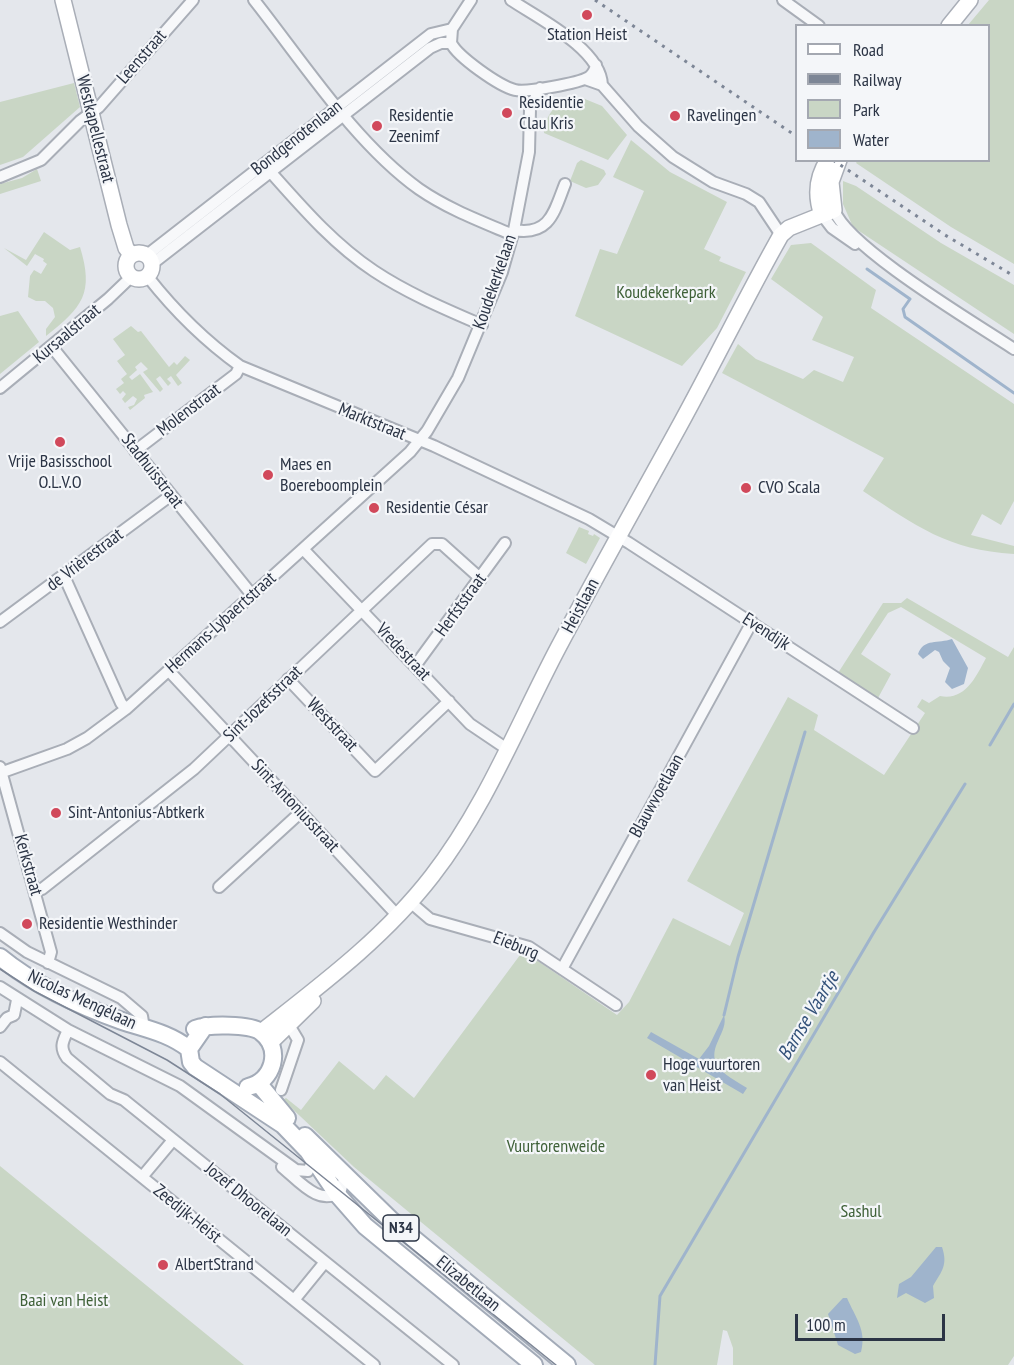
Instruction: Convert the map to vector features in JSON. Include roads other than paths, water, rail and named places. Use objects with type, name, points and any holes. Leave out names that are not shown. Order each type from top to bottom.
[{"type":"main road","name":"Westkapellestraat","points":[[63,0],[126,248],[145,263]]},
{"type":"main road","points":[[951,24],[970,0]]},
{"type":"main road","points":[[827,162],[821,170],[817,198],[828,212]]},
{"type":"main road","points":[[828,212],[831,182],[838,162]]},
{"type":"main road","points":[[781,235],[828,212]]},
{"type":"main road","name":"Heistlaan","points":[[265,1038],[290,1025],[314,999],[320,988],[409,902],[441,864],[507,749],[781,235]]},
{"type":"main road","points":[[145,263],[142,279],[131,277],[126,266],[145,263]]},
{"type":"main road","name":"Nicolas Mengélaan","points":[[0,957],[45,986],[106,1015],[144,1028],[169,1035],[185,1034],[205,1026]]},
{"type":"main road","name":"Heistlaan","points":[[265,1038],[309,993],[320,988]]},
{"type":"main road","points":[[189,1049],[205,1026]]},
{"type":"main road","name":"N34","points":[[205,1026],[253,1028],[265,1038]]},
{"type":"main road","name":"Nicolas Mengélaan","points":[[169,1035],[189,1049]]},
{"type":"main road","points":[[211,1079],[220,1076],[241,1087],[259,1084],[271,1070],[273,1063],[265,1038]]},
{"type":"main road","name":"N34","points":[[189,1049],[191,1062],[211,1079]]},
{"type":"main road","name":"Elizabetlaan","points":[[211,1079],[283,1125],[365,1226],[534,1365]]},
{"type":"main road","name":"Elizabetlaan","points":[[259,1084],[273,1104],[413,1239],[567,1365]]},
{"type":"street","name":"Leenstraat","points":[[0,177],[41,160],[80,121],[91,115],[194,0]]},
{"type":"street","points":[[254,0],[367,141],[420,190],[464,216],[513,232],[534,231],[542,227],[552,215],[565,184]]},
{"type":"street","points":[[471,0],[452,29],[451,43],[461,56],[517,91],[530,109]]},
{"type":"street","points":[[511,0],[587,51],[596,65],[602,85],[638,126],[673,157],[713,182],[746,194],[759,202],[781,235]]},
{"type":"street","points":[[783,0],[816,24]]},
{"type":"street","name":"Bondgenotenlaan","points":[[145,263],[341,111],[431,34],[452,29]]},
{"type":"street","name":"Bondgenotenlaan","points":[[341,111],[430,48],[441,42],[451,43]]},
{"type":"street","points":[[517,91],[585,79],[594,72],[596,65]]},
{"type":"street","points":[[585,79],[602,85]]},
{"type":"street","name":"Koudekerkelaan","points":[[420,441],[458,378],[482,325],[502,272],[513,232],[529,152],[530,109],[540,88]]},
{"type":"street","points":[[268,168],[326,232],[375,272],[418,296],[482,325]]},
{"type":"street","points":[[828,212],[838,233],[864,247],[1014,350]]},
{"type":"street","name":"Marktstraat","points":[[145,263],[176,309],[218,350],[240,366],[420,441],[589,519],[618,537]]},
{"type":"street","name":"Kursaalstraat","points":[[0,388],[52,347],[131,277]]},
{"type":"street","name":"Stadhuisstraat","points":[[52,347],[252,595]]},
{"type":"street","name":"Molenstraat","points":[[135,452],[236,374],[240,366]]},
{"type":"street","name":"Hermans-Lybaertstraat","points":[[1,771],[67,749],[87,738],[126,709],[420,441]]},
{"type":"street","name":"de Vrièrestraat","points":[[0,622],[170,496]]},
{"type":"street","name":"Evendijk","points":[[618,537],[913,728]]},
{"type":"street","name":"Herfststraat","points":[[415,666],[481,579],[505,543]]},
{"type":"street","name":"Sint-Jozefsstraat","points":[[35,891],[42,889],[194,769],[432,544],[442,544],[481,579]]},
{"type":"street","name":"Vredestraat","points":[[303,549],[477,729],[507,749]]},
{"type":"street","points":[[64,576],[121,703],[126,709]]},
{"type":"street","name":"Blauwvoetlaan","points":[[562,969],[752,622]]},
{"type":"street","name":"Sint-Antoniusstraat","points":[[169,671],[396,914]]},
{"type":"street","name":"Weststraat","points":[[288,679],[375,771],[449,701]]},
{"type":"street","name":"Kerkstraat","points":[[1,771],[51,952],[48,963]]},
{"type":"street","points":[[219,887],[301,812]]},
{"type":"street","name":"Eieburg","points":[[409,902],[430,919],[518,943],[616,1005]]},
{"type":"street","points":[[0,933],[48,963],[121,998],[142,1016],[144,1028]]},
{"type":"street","points":[[0,987],[17,1000],[68,1030],[157,1072],[296,1170],[308,1171],[313,1160]]},
{"type":"street","points":[[0,1026],[7,1018],[14,1015],[17,1000]]},
{"type":"street","points":[[280,1090],[298,1040],[290,1025]]},
{"type":"street","name":"Jozef Dhoorelaan","points":[[68,1030],[62,1042],[62,1051],[67,1058],[110,1094],[124,1100],[453,1365]]},
{"type":"street","name":"Zeedijk-Heist","points":[[0,1062],[374,1365]]},
{"type":"street","points":[[223,1117],[311,1191],[322,1196],[337,1194],[344,1184],[345,1174]]},
{"type":"street","points":[[142,1177],[173,1140]]},
{"type":"street","points":[[294,1300],[325,1262]]},
{"type":"water","points":[[952,639],[968,668],[964,684],[952,689],[945,682],[950,668],[943,661],[939,652],[935,650],[923,659],[918,654],[928,644]]},
{"type":"water","points":[[724,1015],[724,1027],[716,1046],[715,1058],[723,1072],[747,1088],[743,1094],[647,1038],[651,1032],[699,1059],[709,1046]]},
{"type":"water","points":[[936,1247],[942,1247],[944,1263],[933,1286],[934,1298],[925,1303],[906,1293],[897,1298],[899,1284],[911,1277]]},
{"type":"water","points":[[843,1298],[847,1298],[861,1330],[861,1352],[855,1354],[838,1345],[828,1314]]},
{"type":"waterway","points":[[867,269],[910,299],[903,309],[905,317],[1014,393]]},
{"type":"waterway","points":[[990,745],[1014,704]]},
{"type":"waterway","points":[[724,1015],[738,957],[805,732]]},
{"type":"waterway","name":"Barnse Vaartje","points":[[655,1365],[660,1296],[874,932],[965,784]]},
{"type":"tram line","points":[[0,969],[34,991],[167,1060],[220,1094],[556,1365]]},
{"type":"railway","points":[[595,0],[795,135]]},
{"type":"railway","points":[[836,162],[945,235],[1014,276]]},
{"type":"place","name":"Station Heist","points":[[587,15]]},
{"type":"place","name":"Residentie Clau Kris","points":[[507,113]]},
{"type":"place","name":"Ravelingen","points":[[675,116]]},
{"type":"place","name":"Residentie Zeenimf","points":[[377,126]]},
{"type":"place","name":"Vrije Basisschool O.L.V.O","points":[[60,442]]},
{"type":"place","name":"Maes en Boereboomplein","points":[[268,475]]},
{"type":"place","name":"CVO Scala","points":[[746,488]]},
{"type":"place","name":"Residentie César","points":[[374,508]]},
{"type":"place","name":"Sint-Antonius-Abtkerk","points":[[56,813]]},
{"type":"place","name":"Residentie Westhinder","points":[[27,924]]},
{"type":"place","name":"Hoge vuurtoren van Heist","points":[[651,1075]]},
{"type":"place","name":"AlbertStrand","points":[[163,1265]]},
{"type":"park label","name":"Koudekerkepark","points":[[666,293]]},
{"type":"park label","name":"Vuurtorenweide","points":[[556,1147]]},
{"type":"park label","name":"Sashul","points":[[861,1212]]},
{"type":"park label","name":"Baai van Heist","points":[[64,1301]]}]
